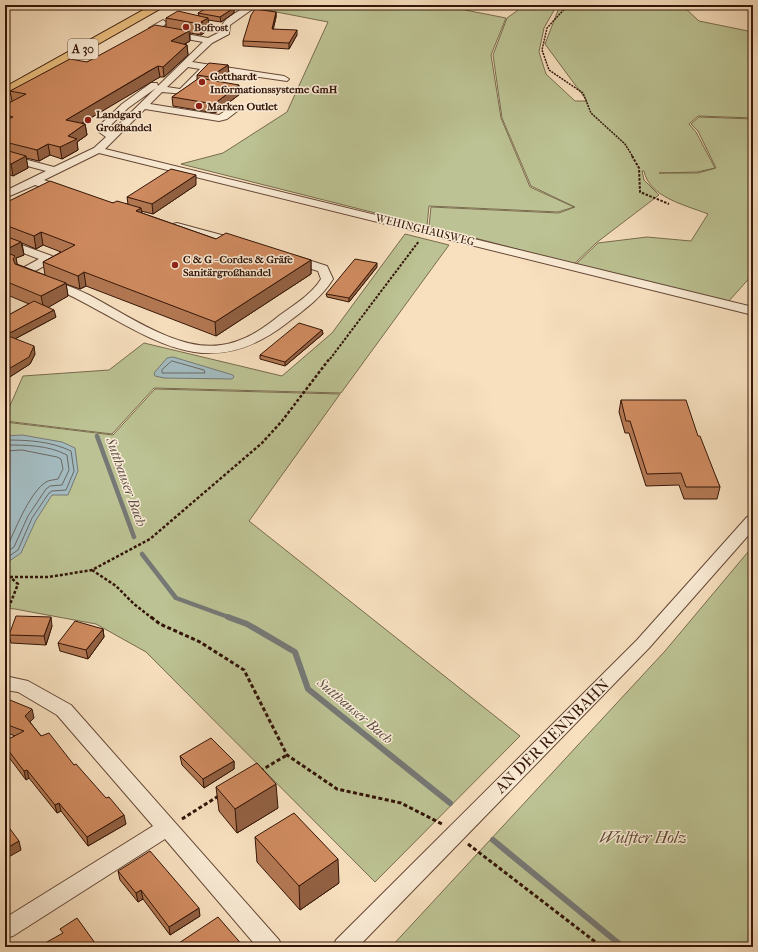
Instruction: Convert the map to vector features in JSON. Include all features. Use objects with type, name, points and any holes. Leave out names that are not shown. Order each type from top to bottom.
[{"type":"highway","name":"A 30","points":[[5,83],[144,5]]},
{"type":"highway","name":"A 30","points":[[5,93],[161,5]]},
{"type":"street","points":[[5,195],[98,150],[209,40],[226,32],[220,27],[254,5]]},
{"type":"street","points":[[163,23],[152,30],[209,40]]},
{"type":"street","points":[[186,64],[284,79]]},
{"type":"street","points":[[160,89],[182,92],[207,67]]},
{"type":"street","points":[[113,136],[104,132],[104,126],[124,106],[154,85],[170,80]]},
{"type":"street","points":[[143,106],[219,118],[224,117],[237,107]]},
{"type":"street","name":"WEHINGHAUSWEG","points":[[98,150],[753,311]]},
{"type":"street","points":[[5,157],[56,171]]},
{"type":"street","points":[[35,181],[77,195]]},
{"type":"street","points":[[163,222],[244,244]]},
{"type":"street","points":[[5,242],[48,259],[23,273],[85,298],[133,325],[188,347],[206,349],[238,347],[252,341],[321,289],[327,279],[323,269],[280,255]]},
{"type":"street","name":"AN DER RENNBAHN","points":[[344,947],[644,644],[753,520]]},
{"type":"street","points":[[5,683],[22,686],[64,710],[272,947]]},
{"type":"street","points":[[5,929],[166,828]]},
{"type":"path","points":[[568,5],[547,28],[542,50],[549,70],[583,93],[591,113],[625,144],[639,168],[640,192],[669,204]]},
{"type":"path","points":[[5,577],[49,577],[92,570],[150,539],[215,485],[262,443],[282,421],[427,231]]},
{"type":"path","points":[[92,570],[116,586],[134,604],[160,624],[200,642],[244,670],[287,755],[337,789],[401,803],[439,822],[602,947]]},
{"type":"path","points":[[5,617],[18,584],[10,576]]},
{"type":"path","points":[[254,775],[287,755]]},
{"type":"path","points":[[166,828],[227,791]]},
{"type":"green space","points":[[267,5],[466,5],[465,10],[506,18],[491,55],[501,118],[530,187],[574,207],[558,212],[429,206],[427,226],[181,164],[223,153],[287,112],[328,22],[261,9]]},
{"type":"green space","points":[[525,5],[557,5],[544,28],[539,52],[546,74],[575,101],[587,101],[545,44],[560,5],[685,5],[685,8],[699,21],[753,32],[753,118],[698,116],[689,124],[696,132],[715,168],[697,172],[659,173],[698,173],[716,168],[698,131],[691,124],[699,117],[753,119],[753,274],[728,302],[576,264],[598,243],[647,237],[691,241],[708,214],[660,194],[647,180],[644,171],[642,171],[644,180],[659,195],[596,243],[574,264],[429,226],[431,207],[559,213],[575,207],[531,186],[502,118],[493,55],[507,18]]},
{"type":"green space","points":[[405,234],[449,245],[341,393],[154,388],[112,434],[5,421],[5,417],[23,376],[109,370],[144,343],[282,376],[332,333]]},
{"type":"green space","points":[[155,389],[340,394],[249,521],[520,736],[375,882],[146,652],[96,624],[5,608],[5,422],[113,435]]},
{"type":"green space","name":"Wulfter Holz","points":[[753,546],[753,947],[391,947],[665,651]]},
{"type":"water","points":[[173,357],[233,375],[234,377],[232,379],[164,378],[155,376],[154,373],[167,358]]},
{"type":"water","points":[[22,435],[62,442],[75,448],[78,471],[68,495],[52,495],[36,520],[21,553],[5,564],[5,436]]},
{"type":"building","points":[[207,8],[234,8],[220,17],[198,13]]},
{"type":"building","points":[[255,9],[276,12],[272,29],[297,30],[289,43],[243,41],[251,15]]},
{"type":"building","points":[[178,11],[208,18],[200,24],[166,18]]},
{"type":"building","points":[[155,25],[189,31],[171,41],[187,45],[163,67],[158,66],[66,120],[85,124],[68,136],[77,139],[60,147],[48,144],[37,150],[5,142],[5,121],[13,117],[5,115],[5,105],[26,94],[10,91],[70,59],[87,62]]},
{"type":"building","points":[[209,63],[228,65],[210,77],[197,75]]},
{"type":"building","points":[[199,78],[239,85],[214,104],[172,97]]},
{"type":"building","points":[[5,150],[26,156],[11,164],[5,162]]},
{"type":"building","points":[[171,169],[196,175],[152,204],[127,197]]},
{"type":"building","name":"C & G - Cordes & Gräfe Sanitärgroßhandel","points":[[50,181],[113,203],[117,201],[141,208],[136,211],[216,239],[226,233],[311,260],[215,322],[84,272],[78,276],[43,262],[75,245],[41,232],[34,236],[5,225],[5,203]]},
{"type":"building","points":[[5,236],[21,242],[5,250]]},
{"type":"building","points":[[5,252],[15,256],[13,259],[15,264],[66,283],[41,296],[5,281]]},
{"type":"building","points":[[355,259],[377,263],[349,298],[326,294]]},
{"type":"building","points":[[34,301],[54,310],[6,335],[34,346],[29,357],[5,371],[5,317]]},
{"type":"building","points":[[299,323],[322,330],[285,362],[260,355]]},
{"type":"building","points":[[621,400],[686,400],[698,436],[700,436],[720,487],[686,487],[681,473],[647,474],[630,421],[626,421]]},
{"type":"building","points":[[16,616],[51,617],[44,636],[9,635]]},
{"type":"building","points":[[75,621],[103,629],[86,650],[58,643]]},
{"type":"building","points":[[5,698],[32,709],[25,716],[41,736],[49,733],[74,765],[76,764],[106,798],[109,797],[124,815],[87,837],[59,803],[55,805],[27,770],[24,771],[5,746],[5,741],[24,731],[5,724]]},
{"type":"building","points":[[211,738],[234,761],[203,779],[180,756]]},
{"type":"building","points":[[257,763],[276,784],[235,809],[216,787]]},
{"type":"building","points":[[294,813],[338,859],[299,886],[255,837]]},
{"type":"building","points":[[5,822],[19,841],[5,849]]},
{"type":"building","points":[[150,851],[199,908],[169,927],[141,890],[136,893],[118,871]]},
{"type":"building","points":[[218,917],[244,947],[173,947]]},
{"type":"building","points":[[77,918],[95,943],[90,947],[38,947],[63,933],[60,929]]},
{"type":"waterway","name":"Sutthauser Bach","points":[[97,436],[134,537]]},
{"type":"waterway","name":"Sutthauser Bach","points":[[142,554],[176,598],[231,618]]},
{"type":"waterway","name":"Sutthauser Bach","points":[[228,617],[247,624],[295,652],[308,689],[450,803]]},
{"type":"waterway","name":"Sutthauser Bach","points":[[493,840],[623,947]]},
{"type":"place","name":"Bofrost","points":[[186,27]]},
{"type":"place","name":"Gotthardt Informationssysteme GmH","points":[[202,82]]},
{"type":"place","name":"Marken Outlet","points":[[199,106]]},
{"type":"place","name":"Landgard Großhandel","points":[[88,120]]},
{"type":"place","name":"C & G - Cordes & Gräfe Sanitärgroßhandel","points":[[175,265]]}]
